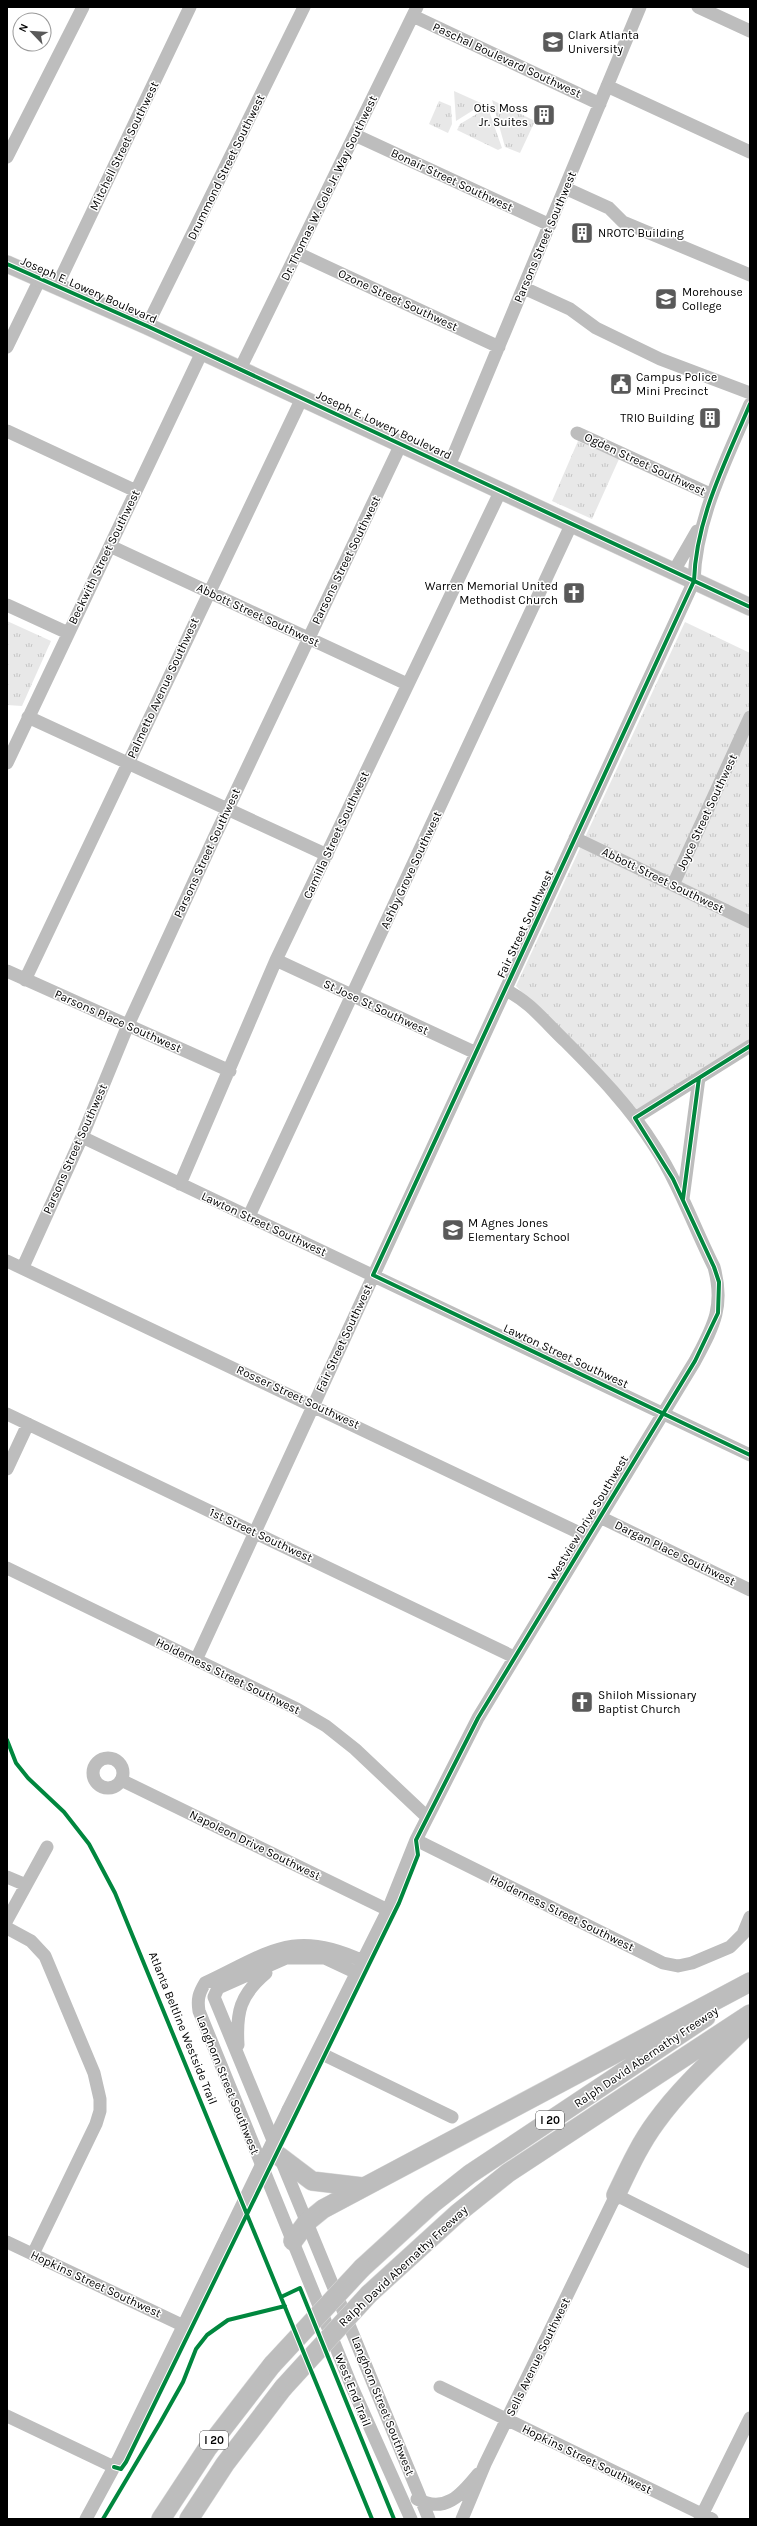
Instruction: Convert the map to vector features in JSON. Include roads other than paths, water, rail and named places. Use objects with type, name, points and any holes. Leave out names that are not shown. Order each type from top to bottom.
[{"type":"highway","points":[[293,2241],[307,2222],[323,2209],[750,1982]]},
{"type":"highway","name":"Ralph David Abernathy Freeway","points":[[161,2519],[207,2449],[272,2365],[362,2268],[432,2204],[470,2174],[750,1987]]},
{"type":"highway","name":"Ralph David Abernathy Freeway","points":[[189,2519],[225,2464],[283,2388],[369,2294],[458,2213],[508,2173],[750,2014]]},
{"type":"highway","points":[[616,2195],[641,2145],[656,2122],[692,2079],[750,2024]]},
{"type":"highway","points":[[279,2156],[312,2181],[363,2187]]},
{"type":"main road","name":"Joseph E. Lowery Boulevard","points":[[7,264],[148,326],[750,607]]},
{"type":"street","points":[[7,157],[83,7]]},
{"type":"street","name":"Mitchell Street Southwest","points":[[57,286],[190,7]]},
{"type":"street","name":"Drummond Street Southwest","points":[[148,326],[304,7]]},
{"type":"street","name":"Parsons Street Southwest","points":[[449,466],[640,7]]},
{"type":"street","points":[[698,7],[750,31]]},
{"type":"street","name":"Paschal Boulevard Southwest","points":[[415,11],[600,104]]},
{"type":"street","name":"Dr. Thomas W. Cole Jr. Way Southwest","points":[[240,369],[415,11]]},
{"type":"street","points":[[608,86],[750,152]]},
{"type":"street","name":"Bonair Street Southwest","points":[[355,134],[550,225]]},
{"type":"street","points":[[565,188],[608,208],[623,222],[750,275]]},
{"type":"street","name":"Ozone Street Southwest","points":[[297,253],[499,347]]},
{"type":"street","points":[[7,348],[40,279]]},
{"type":"street","points":[[524,288],[570,309],[596,328],[660,359],[750,392]]},
{"type":"street","name":"Beckwith Street Southwest","points":[[7,763],[202,352]]},
{"type":"street","name":"Palmetto Avenue Southwest","points":[[25,980],[208,592],[302,398]]},
{"type":"street","points":[[694,580],[695,555],[703,519],[750,404]]},
{"type":"street","points":[[7,431],[136,491]]},
{"type":"street","name":"Ogden Street Southwest","points":[[577,433],[712,495]]},
{"type":"street","name":"Parsons Street Southwest","points":[[23,1267],[82,1137],[128,1025],[227,809],[401,444]]},
{"type":"street","name":"Camilla Street Southwest","points":[[180,1184],[230,1071],[276,960],[501,490]]},
{"type":"street","points":[[674,571],[703,519]]},
{"type":"street","name":"Ashby Grove Southwest","points":[[249,1216],[572,523]]},
{"type":"street","name":"Abbott Street Southwest","points":[[110,546],[407,684]]},
{"type":"street","name":"Fair Street Southwest","points":[[196,1660],[694,580]]},
{"type":"street","points":[[7,605],[68,633]]},
{"type":"street","points":[[28,717],[327,855]]},
{"type":"street","name":"Joyce Street Southwest","points":[[673,885],[750,717]]},
{"type":"street","name":"Abbott Street Southwest","points":[[575,838],[750,922]]},
{"type":"street","name":"St Jose St Southwest","points":[[276,960],[476,1054]]},
{"type":"street","name":"Parsons Place Southwest","points":[[7,971],[230,1071]]},
{"type":"street","name":"Westview Drive Southwest","points":[[86,2519],[114,2467],[184,2326],[288,2110],[388,1910],[416,1840],[478,1718],[663,1414],[712,1329],[718,1313],[720,1298],[714,1267],[656,1148],[635,1118],[605,1082],[527,1003],[506,990]]},
{"type":"street","points":[[635,1118],[750,1046]]},
{"type":"street","points":[[682,1200],[699,1078]]},
{"type":"street","name":"Lawton Street Southwest","points":[[82,1137],[750,1455]]},
{"type":"street","name":"Rosser Street Southwest","points":[[7,1261],[23,1267],[314,1405],[588,1537]]},
{"type":"street","name":"1st Street Southwest","points":[[7,1414],[514,1657]]},
{"type":"street","points":[[7,1469],[28,1424]]},
{"type":"street","name":"Dargan Place Southwest","points":[[600,1517],[750,1590]]},
{"type":"street","name":"Holderness Street Southwest","points":[[7,1568],[297,1709],[326,1726],[355,1749],[428,1817]]},
{"type":"street","name":"Napoleon Drive Southwest","points":[[121,1780],[388,1910]]},
{"type":"street","name":"Holderness Street Southwest","points":[[416,1840],[663,1963],[678,1966],[692,1963],[737,1942],[750,1917]]},
{"type":"street","points":[[7,1920],[47,1846]]},
{"type":"street","points":[[7,1877],[26,1885]]},
{"type":"street","points":[[7,1928],[31,1941],[45,1956],[94,2073],[100,2099],[96,2124],[33,2254]]},
{"type":"street","points":[[357,1973],[325,1958],[286,1958],[218,1988],[214,1996],[198,1994],[205,1983],[282,1947],[303,1944],[324,1946],[342,1951],[363,1961]]},
{"type":"street","points":[[238,2055],[237,2021],[240,2005],[251,1985],[276,1963]]},
{"type":"street","name":"Langhorn Street Southwest","points":[[198,1994],[199,2012],[352,2387],[411,2519]]},
{"type":"street","name":"Langhorn Street Southwest","points":[[214,1996],[429,2519]]},
{"type":"street","points":[[318,2052],[452,2116]]},
{"type":"street","points":[[616,2195],[750,2262]]},
{"type":"street","name":"Sells Avenue Southwest","points":[[462,2519],[485,2464],[616,2195]]},
{"type":"street","name":"Hopkins Street Southwest","points":[[7,2242],[184,2326]]},
{"type":"street","name":"Hopkins Street Southwest","points":[[440,2387],[705,2518]]},
{"type":"street","points":[[7,2416],[114,2467]]},
{"type":"street","points":[[705,2518],[750,2418]]},
{"type":"street","points":[[394,2481],[408,2494],[432,2506],[446,2503],[459,2495],[485,2464]]},
{"type":"place","name":"Clark Atlanta University","points":[[553,42]]},
{"type":"place","name":"Otis Moss Jr. Suites","points":[[544,115]]},
{"type":"place","name":"NROTC Building","points":[[582,233]]},
{"type":"place","name":"Morehouse College","points":[[666,299]]},
{"type":"place","name":"Campus Police Mini Precinct","points":[[621,384]]},
{"type":"place","name":"TRIO Building","points":[[710,418]]},
{"type":"place","name":"Warren Memorial United Methodist Church","points":[[574,593]]},
{"type":"place","name":"M Agnes Jones Elementary School","points":[[453,1230]]},
{"type":"place","name":"Shiloh Missionary Baptist Church","points":[[582,1702]]}]
